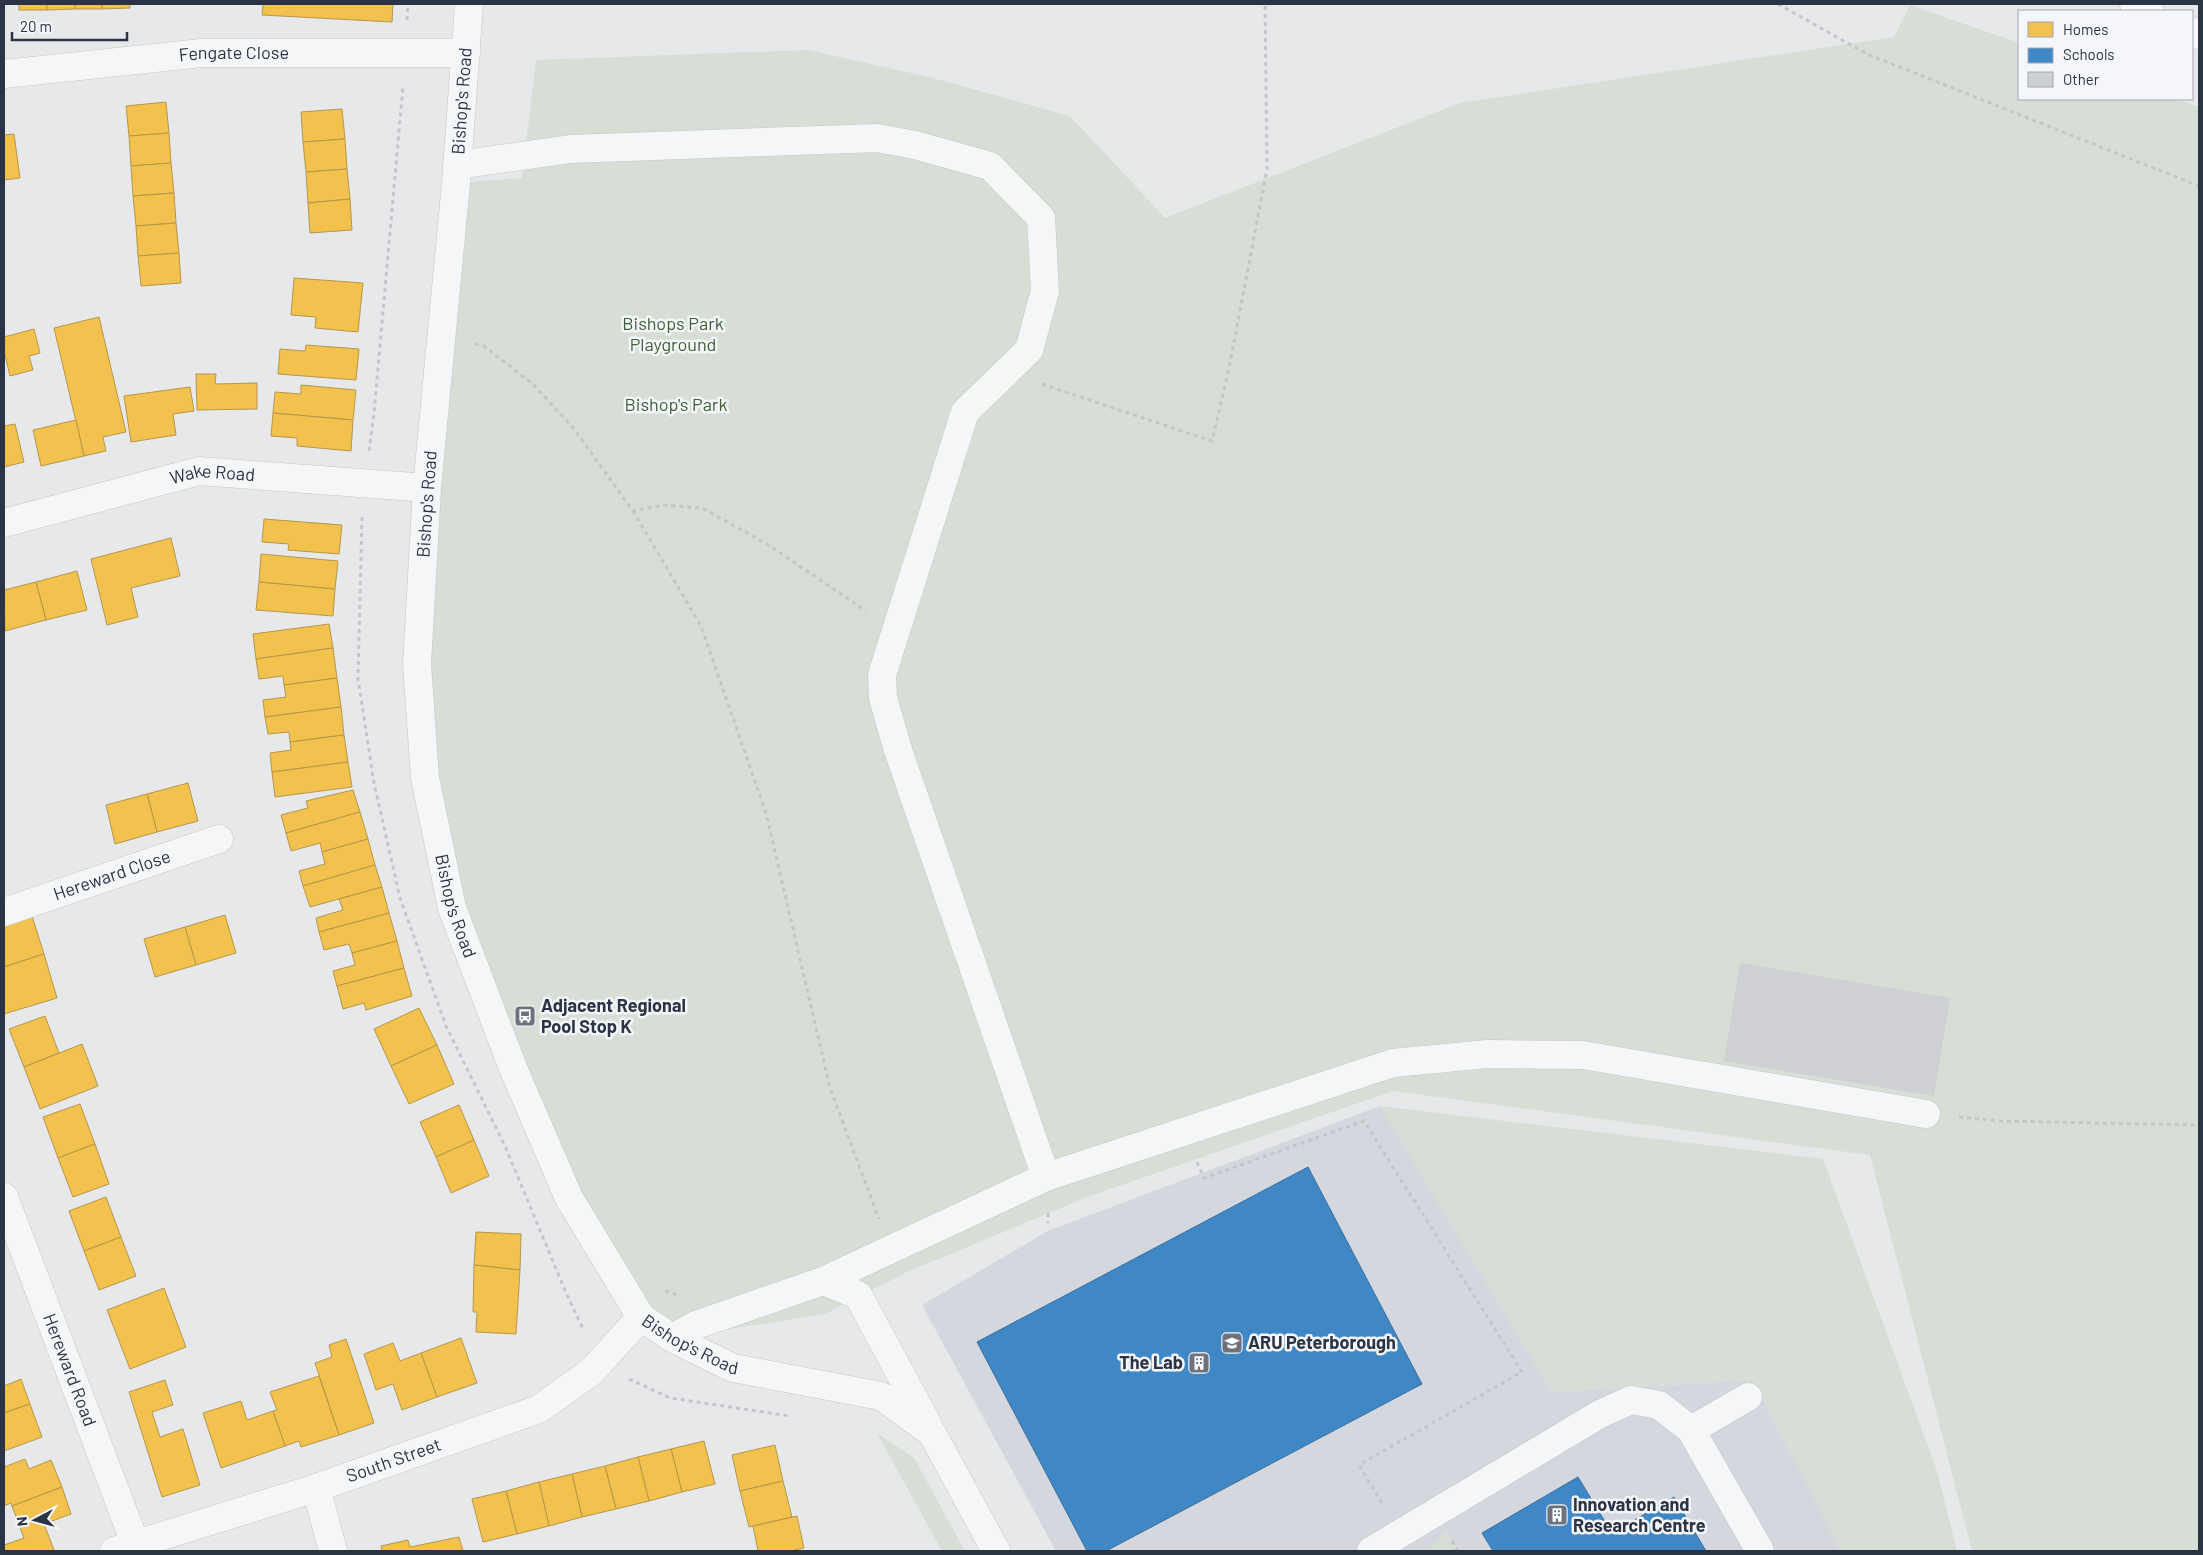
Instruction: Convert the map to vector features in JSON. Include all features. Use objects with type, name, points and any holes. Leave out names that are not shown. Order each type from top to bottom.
[{"type":"highway","points":[[2134,4],[2148,10]]},
{"type":"street","name":"Bishop's Road","points":[[469,4],[457,165],[427,488],[417,664],[426,778],[452,908],[513,1068],[570,1198],[641,1317],[672,1338],[733,1368],[881,1396],[932,1433],[996,1551]]},
{"type":"street","name":"Fengate Close","points":[[4,74],[202,53],[466,53]]},
{"type":"street","points":[[457,165],[571,149],[877,138],[916,144],[990,166],[1041,218],[1046,291],[1028,350],[965,412],[882,675],[883,698],[898,750],[1046,1177]]},
{"type":"street","name":"Wake Road","points":[[4,523],[199,471],[427,488]]},
{"type":"street","name":"Hereward Close","points":[[4,912],[219,839]]},
{"type":"street","points":[[672,1338],[706,1322],[823,1281],[1046,1177],[1393,1063],[1488,1054],[1582,1055],[1926,1114]]},
{"type":"street","name":"Hereward Road","points":[[4,1197],[124,1547]]},
{"type":"street","points":[[823,1281],[858,1295],[932,1433]]},
{"type":"street","name":"South Street","points":[[124,1547],[316,1488],[539,1409],[591,1372],[641,1317]]},
{"type":"street","points":[[1691,1430],[1748,1397]]},
{"type":"street","points":[[1371,1551],[1600,1414],[1631,1400],[1659,1406],[1691,1430],[1760,1551]]},
{"type":"street","points":[[316,1488],[333,1551]]},
{"type":"path","points":[[408,4],[406,53],[374,413],[364,484],[358,679],[374,783],[400,898],[446,1026],[505,1146],[567,1295],[600,1362],[637,1384],[670,1398],[799,1418]]},
{"type":"path","points":[[1006,372],[1212,441],[1230,368],[1266,169],[1265,4]]},
{"type":"path","points":[[1778,4],[1867,54],[2199,186]]},
{"type":"path","points":[[441,334],[484,346],[534,385],[575,430],[632,511],[701,626],[766,813],[830,1088],[890,1249]]},
{"type":"path","points":[[632,511],[664,505],[702,508],[767,544],[895,631]]},
{"type":"path","points":[[1926,1114],[2000,1121],[2199,1125]]},
{"type":"path","points":[[1196,1160],[1204,1178],[1364,1121],[1522,1372],[1359,1465]]},
{"type":"path","points":[[662,1289],[678,1294],[706,1322]]},
{"type":"shaded area","name":"ARU Peterborough","points":[[1380,1106],[1552,1392],[1753,1380],[1841,1551],[1056,1551],[922,1305],[1048,1231]]},
{"type":"green space","points":[[1910,5],[2018,43],[2018,100],[2178,100],[2199,107],[2199,1551],[1972,1551],[1870,1155],[1393,1091],[1090,1196],[907,1272],[825,1314],[672,1338],[586,1224],[446,878],[419,694],[456,183],[522,178],[536,60],[808,50],[933,78],[1070,116],[1165,218],[1460,103],[1894,37]]},
{"type":"green space","points":[[1380,1106],[1823,1159],[1937,1471],[1957,1551],[1841,1551],[1753,1380],[1552,1392]]},
{"type":"green space","points":[[877,1433],[914,1458],[965,1551],[942,1551]]},
{"type":"green space","points":[[1446,1530],[1458,1551],[1429,1551]]},
{"type":"building: Homes","points":[[19,4],[47,4],[47,10],[19,10]]},
{"type":"building: Homes","points":[[47,4],[75,4],[75,9],[47,10]]},
{"type":"building: Homes","points":[[75,4],[102,4],[102,9],[75,9]]},
{"type":"building: Homes","points":[[102,4],[130,4],[130,8],[102,9]]},
{"type":"building: Homes","points":[[263,4],[393,4],[392,22],[262,15]]},
{"type":"building: Homes","points":[[166,102],[169,133],[129,136],[126,106]]},
{"type":"building: Homes","points":[[342,109],[345,139],[303,142],[301,112]]},
{"type":"building: Homes","points":[[169,133],[171,163],[131,166],[129,136]]},
{"type":"building: Homes","points":[[14,134],[20,178],[4,180],[4,135]]},
{"type":"building: Homes","points":[[345,139],[347,169],[306,172],[303,142]]},
{"type":"building: Homes","points":[[171,163],[174,193],[133,196],[131,166]]},
{"type":"building: Homes","points":[[347,169],[350,199],[308,203],[306,172]]},
{"type":"building: Homes","points":[[174,193],[176,223],[136,226],[133,196]]},
{"type":"building: Homes","points":[[350,199],[352,230],[310,233],[308,203]]},
{"type":"building: Homes","points":[[176,223],[179,253],[138,256],[136,226]]},
{"type":"building: Homes","points":[[179,253],[181,283],[141,286],[138,256]]},
{"type":"building: Homes","points":[[294,278],[363,283],[358,332],[315,328],[316,317],[291,315]]},
{"type":"building: Homes","points":[[99,317],[126,432],[103,437],[106,451],[84,456],[54,328]]},
{"type":"building: Homes","points":[[34,329],[40,353],[29,356],[33,370],[10,376],[4,351],[4,337]]},
{"type":"building: Homes","points":[[306,345],[359,349],[356,380],[278,374],[280,349],[305,351]]},
{"type":"building: Homes","points":[[196,374],[216,374],[215,384],[257,383],[257,409],[197,410]]},
{"type":"building: Homes","points":[[301,385],[356,390],[353,420],[273,413],[275,392],[301,394]]},
{"type":"building: Homes","points":[[190,387],[194,411],[173,414],[176,435],[131,442],[124,396]]},
{"type":"building: Homes","points":[[273,413],[353,420],[351,451],[297,446],[297,438],[271,436]]},
{"type":"building: Homes","points":[[76,420],[84,456],[41,466],[33,430]]},
{"type":"building: Homes","points":[[15,424],[24,462],[4,467],[4,426]]},
{"type":"building: Homes","points":[[264,519],[342,525],[339,554],[288,550],[289,544],[262,542]]},
{"type":"building: Homes","points":[[171,538],[180,576],[131,588],[138,617],[107,625],[91,559]]},
{"type":"building: Homes","points":[[261,554],[338,561],[335,589],[259,582]]},
{"type":"building: Homes","points":[[77,571],[87,610],[46,620],[36,582]]},
{"type":"building: Homes","points":[[36,582],[46,620],[5,631],[4,590]]},
{"type":"building: Homes","points":[[259,582],[335,589],[333,616],[256,610]]},
{"type":"building: Homes","points":[[329,624],[333,648],[256,659],[253,634]]},
{"type":"building: Homes","points":[[333,648],[337,678],[284,685],[283,676],[259,679],[256,659]]},
{"type":"building: Homes","points":[[337,678],[341,707],[265,717],[263,700],[286,697],[284,685]]},
{"type":"building: Homes","points":[[341,707],[344,735],[290,742],[289,732],[268,734],[265,717]]},
{"type":"building: Homes","points":[[344,735],[348,762],[272,772],[270,753],[291,750],[290,742]]},
{"type":"building: Homes","points":[[348,762],[352,787],[275,797],[272,772]]},
{"type":"building: Homes","points":[[188,783],[198,821],[157,832],[147,794]]},
{"type":"building: Homes","points":[[353,790],[360,812],[286,833],[281,815],[308,808],[306,801]]},
{"type":"building: Homes","points":[[147,794],[157,832],[115,844],[106,805]]},
{"type":"building: Homes","points":[[360,812],[368,839],[322,852],[320,843],[291,851],[286,833]]},
{"type":"building: Homes","points":[[368,839],[375,865],[303,886],[299,871],[325,864],[322,852]]},
{"type":"building: Homes","points":[[375,865],[382,887],[310,907],[303,886]]},
{"type":"building: Homes","points":[[382,887],[389,913],[319,932],[316,918],[343,910],[339,899]]},
{"type":"building: Homes","points":[[389,913],[397,941],[352,953],[349,944],[324,950],[319,932]]},
{"type":"building: Homes","points":[[225,915],[236,953],[196,965],[185,927]]},
{"type":"building: Homes","points":[[32,916],[44,954],[4,967],[4,925]]},
{"type":"building: Homes","points":[[185,927],[196,965],[155,977],[144,939]]},
{"type":"building: Homes","points":[[397,941],[404,968],[337,986],[333,971],[355,965],[352,953]]},
{"type":"building: Homes","points":[[44,954],[57,998],[4,1014],[4,967]]},
{"type":"building: Homes","points":[[404,968],[412,996],[366,1010],[364,1003],[343,1009],[337,986]]},
{"type":"building: Homes","points":[[419,1008],[437,1045],[391,1066],[374,1029]]},
{"type":"building: Homes","points":[[45,1016],[59,1053],[24,1067],[9,1029]]},
{"type":"building: Homes","points":[[82,1044],[98,1086],[40,1109],[24,1067]]},
{"type":"building: Homes","points":[[437,1045],[454,1084],[409,1104],[391,1066]]},
{"type":"building: Homes","points":[[80,1104],[95,1144],[58,1158],[43,1117]]},
{"type":"building: Homes","points":[[459,1105],[474,1140],[436,1157],[420,1122]]},
{"type":"building: Homes","points":[[474,1140],[489,1176],[451,1193],[436,1157]]},
{"type":"building: Homes","points":[[95,1144],[109,1184],[73,1197],[58,1158]]},
{"type":"building: Homes","points":[[106,1197],[121,1237],[84,1251],[69,1211]]},
{"type":"building: Homes","points":[[476,1232],[521,1234],[520,1270],[474,1265]]},
{"type":"building: Homes","points":[[121,1237],[136,1276],[99,1290],[84,1251]]},
{"type":"building: Homes","points":[[474,1265],[520,1270],[516,1334],[476,1332],[477,1312],[473,1312]]},
{"type":"building: Homes","points":[[164,1288],[186,1347],[130,1369],[107,1310]]},
{"type":"building: Homes","points":[[461,1338],[477,1383],[437,1397],[421,1353]]},
{"type":"building: Homes","points":[[346,1339],[374,1423],[339,1435],[315,1363],[332,1357],[329,1345]]},
{"type":"building: Homes","points":[[393,1343],[400,1361],[421,1353],[437,1397],[402,1410],[393,1384],[376,1390],[364,1354]]},
{"type":"building: Homes","points":[[319,1376],[339,1435],[301,1447],[299,1441],[285,1446],[273,1411],[277,1410],[270,1392]]},
{"type":"building: Homes","points":[[21,1379],[30,1404],[4,1413],[4,1386]]},
{"type":"building: Homes","points":[[165,1380],[173,1405],[152,1412],[160,1437],[183,1429],[200,1485],[162,1497],[129,1392]]},
{"type":"building: Homes","points":[[241,1401],[247,1420],[273,1411],[285,1446],[221,1468],[203,1413]]},
{"type":"building: Homes","points":[[30,1404],[42,1437],[4,1451],[4,1413]]},
{"type":"building: Homes","points":[[704,1441],[715,1484],[682,1492],[671,1449]]},
{"type":"building: Homes","points":[[775,1445],[783,1481],[740,1491],[732,1455]]},
{"type":"building: Homes","points":[[671,1449],[682,1492],[649,1501],[638,1457]]},
{"type":"building: Homes","points":[[638,1457],[649,1501],[616,1509],[605,1466]]},
{"type":"building: Homes","points":[[25,1459],[29,1469],[51,1460],[62,1487],[12,1506],[11,1503],[4,1506],[4,1467]]},
{"type":"building: Homes","points":[[605,1466],[616,1509],[582,1517],[572,1474]]},
{"type":"building: Homes","points":[[572,1474],[582,1517],[549,1526],[539,1482]]},
{"type":"building: Homes","points":[[783,1481],[792,1517],[749,1527],[740,1491]]},
{"type":"building: Homes","points":[[539,1482],[549,1526],[517,1534],[506,1491]]},
{"type":"building: Homes","points":[[62,1487],[71,1514],[44,1524],[54,1550],[4,1551],[4,1545],[24,1538],[12,1506]]},
{"type":"building: Homes","points":[[506,1491],[517,1534],[483,1542],[472,1499]]},
{"type":"building: Homes","points":[[797,1516],[804,1548],[790,1551],[758,1551],[753,1526]]},
{"type":"building: Homes","points":[[459,1537],[463,1551],[382,1551],[381,1546],[408,1540],[410,1547]]},
{"type":"building: Schools","name":"The Lab","points":[[1308,1167],[1422,1384],[1106,1551],[1087,1551],[977,1342]]},
{"type":"building: Schools","name":"Innovation and Research Centre","points":[[1578,1477],[1612,1533],[1674,1497],[1706,1551],[1493,1551],[1482,1533]]},
{"type":"building: Other","points":[[1740,963],[1950,998],[1934,1096],[1724,1061]]},
{"type":"place","name":"Adjacent Regional Pool Stop K","points":[[525,1016]]},
{"type":"place","name":"ARU Peterborough","points":[[1232,1343]]},
{"type":"place","name":"The Lab","points":[[1199,1363]]},
{"type":"place","name":"Innovation and Research Centre","points":[[1557,1515]]},
{"type":"park label","name":"Bishops Park Playground","points":[[673,334]]},
{"type":"park label","name":"Bishop's Park","points":[[676,405]]}]
